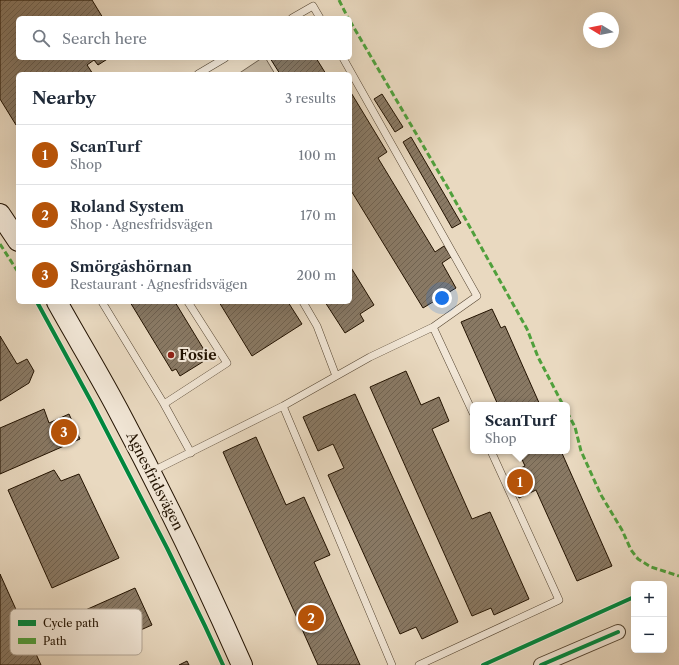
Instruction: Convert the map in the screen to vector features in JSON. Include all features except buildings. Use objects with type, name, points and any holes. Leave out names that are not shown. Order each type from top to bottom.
[{"type":"main road","points":[[0,214],[16,237]]},
{"type":"main road","name":"Agnesfridsvägen","points":[[58,304],[151,472],[184,539],[242,665]]},
{"type":"street","points":[[541,665],[618,632]]},
{"type":"lane","points":[[296,16],[313,6],[319,16]]},
{"type":"lane","points":[[201,72],[222,60]]},
{"type":"lane","points":[[343,60],[350,72]]},
{"type":"lane","points":[[151,472],[282,406],[370,357],[433,327],[477,296],[352,76]]},
{"type":"lane","points":[[103,304],[164,404],[191,453]]},
{"type":"lane","points":[[164,404],[227,364],[189,304]]},
{"type":"lane","points":[[304,304],[317,326],[336,376]]},
{"type":"lane","points":[[433,327],[470,407]]},
{"type":"lane","points":[[282,406],[392,665]]},
{"type":"lane","points":[[419,665],[559,600],[492,454]]},
{"type":"shaded area","points":[[259,60],[267,60],[274,72],[241,72]]},
{"type":"marked path","points":[[339,0],[347,16]]},
{"type":"marked path","points":[[352,24],[448,188],[527,329],[538,357],[561,402]]},
{"type":"marked path","points":[[0,244],[16,269]]},
{"type":"marked path","points":[[570,418],[575,427],[581,451],[601,495],[622,530],[631,550],[638,559],[651,567],[679,576]]},
{"type":"cycle path","points":[[38,304],[92,403],[167,548],[223,665]]},
{"type":"cycle path","points":[[483,665],[631,598]]},
{"type":"cycle path","points":[[541,665],[618,632]]},
{"type":"place","name":"Fosie","points":[[171,355]]},
{"type":"place","name":"Smörgåshörnan","points":[[64,432]]},
{"type":"place","name":"ScanTurf","points":[[520,482]]},
{"type":"place","name":"Roland System","points":[[311,618]]}]
